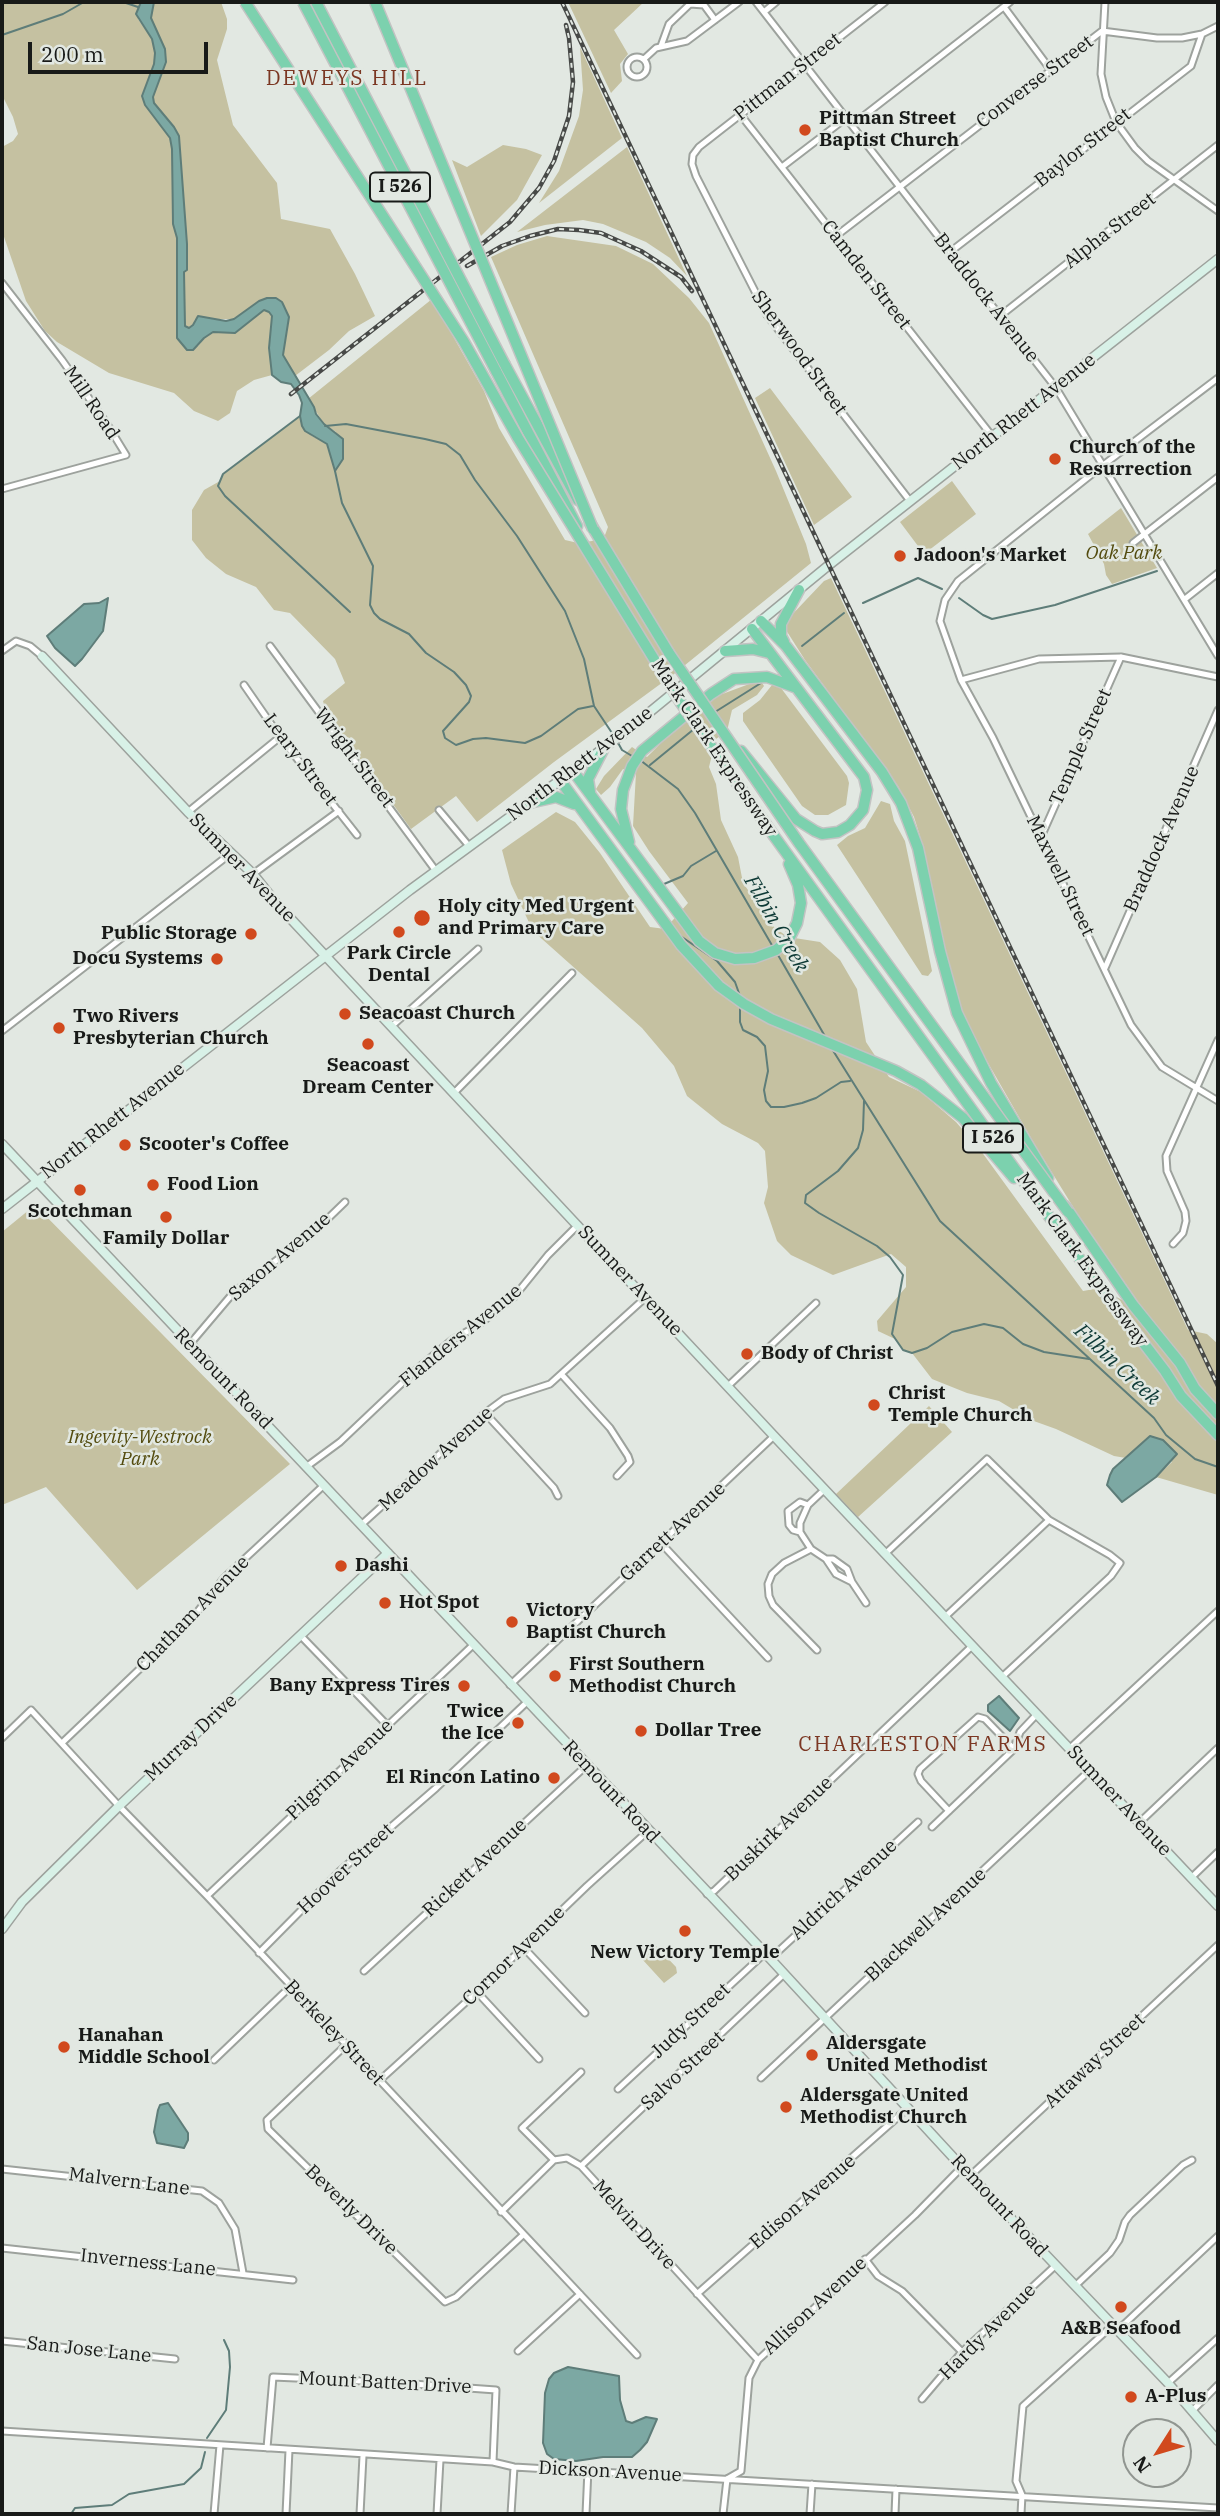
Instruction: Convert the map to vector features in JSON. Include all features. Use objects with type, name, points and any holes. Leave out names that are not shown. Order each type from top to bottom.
[{"type":"highway","points":[[245,2],[464,342],[597,566]]},
{"type":"highway","name":"Mark Clark Expressway","points":[[303,2],[597,566],[681,704],[1181,1396],[1218,1435]]},
{"type":"highway","name":"Mark Clark Expressway","points":[[316,2],[520,394],[623,580],[703,705],[852,917],[1133,1305],[1180,1363],[1195,1389],[1218,1414]]},
{"type":"highway","points":[[374,2],[593,529]]},
{"type":"highway","points":[[786,646],[781,636],[781,624],[799,590]]},
{"type":"highway","points":[[761,621],[786,646],[892,785],[914,833],[946,978],[966,1034],[1068,1212]]},
{"type":"highway","points":[[703,705],[796,819],[807,827],[822,834],[838,832],[860,815],[867,797],[864,777],[751,629]]},
{"type":"highway","points":[[725,651],[753,649],[769,653]]},
{"type":"highway","points":[[636,858],[628,840],[621,808],[626,779],[642,751],[710,694],[734,679],[767,677],[789,684],[800,692]]},
{"type":"highway","points":[[596,801],[588,779],[604,748]]},
{"type":"highway","points":[[573,771],[699,941],[715,953],[744,960],[776,950],[794,931],[801,903],[794,875],[774,836]]},
{"type":"highway","points":[[560,780],[659,914],[719,986],[771,1020],[896,1071],[942,1099],[986,1142],[1067,1240]]},
{"type":"highway","points":[[529,803],[556,797],[578,806]]},
{"type":"main road","name":"North Rhett Avenue","points":[[2,1209],[436,871],[623,734],[910,501],[1218,259]]},
{"type":"main road","name":"Sumner Avenue","points":[[42,656],[188,812],[253,874],[326,956],[774,1436],[1218,1906]]},
{"type":"main road","name":"Remount Road","points":[[2,1144],[767,1956],[1055,2266],[1168,2383],[1218,2441]]},
{"type":"main road","name":"Murray Drive","points":[[2,1929],[22,1902],[118,1807],[388,1553]]},
{"type":"street","points":[[644,59],[651,51],[661,46],[687,41],[738,2]]},
{"type":"street","name":"Braddock Avenue","points":[[756,2],[1056,388],[1218,656]]},
{"type":"street","points":[[764,12],[768,2]]},
{"type":"street","points":[[764,12],[776,2]]},
{"type":"street","name":"Pittman Street","points":[[693,155],[740,114],[885,2]]},
{"type":"street","points":[[852,125],[1010,2]]},
{"type":"street","points":[[1105,2],[1101,74],[1116,122],[1135,148],[1175,181],[1218,211]]},
{"type":"street","points":[[661,46],[668,24],[690,4],[704,5],[715,20]]},
{"type":"street","points":[[1004,7],[1050,69]]},
{"type":"street","points":[[1102,31],[1157,38],[1182,38],[1202,34],[1218,26]]},
{"type":"street","name":"Converse Street","points":[[836,236],[1102,31]]},
{"type":"street","name":"Baylor Street","points":[[950,252],[1191,66],[1202,34]]},
{"type":"street","name":"Camden Street","points":[[740,114],[992,436]]},
{"type":"street","points":[[782,167],[846,118]]},
{"type":"street","name":"Alpha Street","points":[[1000,316],[1218,145]]},
{"type":"street","name":"Sherwood Street","points":[[693,155],[692,164],[696,176],[761,305],[910,501]]},
{"type":"street","name":"Mill Road","points":[[2,283],[85,392],[126,455],[2,489]]},
{"type":"street","points":[[1102,466],[1218,378]]},
{"type":"street","name":"Maxwell Street","points":[[1102,466],[958,581],[945,600],[940,621],[961,680],[993,738],[1130,1025],[1163,1067],[1218,1101]]},
{"type":"street","points":[[1133,543],[1218,477]]},
{"type":"street","points":[[1185,599],[1218,573]]},
{"type":"street","points":[[2,651],[16,642],[30,646],[42,656]]},
{"type":"street","name":"Wright Street","points":[[271,646],[436,871]]},
{"type":"street","points":[[961,680],[1039,659],[1121,657],[1218,677]]},
{"type":"street","name":"Temple Street","points":[[1041,837],[1121,657]]},
{"type":"street","name":"Leary Street","points":[[244,685],[280,737],[357,835]]},
{"type":"street","name":"Braddock Avenue","points":[[1105,968],[1218,710]]},
{"type":"street","points":[[188,812],[280,737]]},
{"type":"street","points":[[439,810],[469,846]]},
{"type":"street","points":[[253,874],[339,811]]},
{"type":"street","points":[[2,1031],[230,854]]},
{"type":"street","points":[[392,1026],[478,949]]},
{"type":"street","points":[[454,1093],[572,973]]},
{"type":"street","points":[[1173,1244],[1183,1233],[1186,1221],[1185,1212],[1167,1171],[1166,1156],[1218,1040]]},
{"type":"street","name":"Saxon Avenue","points":[[190,1344],[234,1292],[313,1233],[345,1202]]},
{"type":"street","name":"Flanders Avenue","points":[[306,1467],[340,1442],[417,1369],[452,1340],[477,1326],[514,1297],[548,1255],[578,1225]]},
{"type":"street","name":"Meadow Avenue","points":[[361,1525],[485,1413],[504,1399],[550,1384],[645,1298]]},
{"type":"street","points":[[728,1386],[816,1303]]},
{"type":"street","points":[[562,1375],[610,1428],[628,1456],[630,1462],[617,1476]]},
{"type":"street","points":[[485,1413],[554,1488],[558,1496]]},
{"type":"street","name":"Garrett Avenue","points":[[510,1685],[774,1436]]},
{"type":"street","points":[[886,1553],[987,1459],[1049,1520],[1120,1563],[1111,1576],[1002,1677]]},
{"type":"street","name":"Chatham Avenue","points":[[63,1742],[191,1620],[225,1578],[323,1486]]},
{"type":"street","points":[[800,1532],[807,1505],[825,1489]]},
{"type":"street","points":[[807,1505],[800,1502],[788,1511],[789,1525],[800,1532],[811,1549],[827,1559],[836,1574],[852,1583]]},
{"type":"street","points":[[946,1616],[1049,1520]]},
{"type":"street","points":[[660,1542],[768,1658]]},
{"type":"street","points":[[811,1549],[784,1563],[772,1574],[768,1584],[773,1605],[817,1650]]},
{"type":"street","points":[[827,1559],[833,1559],[847,1569],[852,1583],[866,1603]]},
{"type":"street","points":[[1070,1748],[1218,1611]]},
{"type":"street","points":[[301,1636],[387,1725]]},
{"type":"street","name":"Pilgrim Avenue","points":[[207,1896],[473,1645]]},
{"type":"street","name":"Buskirk Avenue","points":[[707,1894],[714,1891],[972,1646]]},
{"type":"street","name":"Hoover Street","points":[[259,1953],[340,1871],[436,1788],[527,1702]]},
{"type":"street","name":"Berkeley Street","points":[[2,1738],[31,1710],[63,1742],[118,1807],[207,1896],[637,2355]]},
{"type":"street","points":[[932,1827],[1014,1749],[1020,1732],[1037,1714]]},
{"type":"street","points":[[948,1811],[920,1781],[920,1769],[978,1717],[985,1719],[1014,1749]]},
{"type":"street","points":[[1139,1823],[1218,1748]]},
{"type":"street","name":"Rickett Avenue","points":[[364,1970],[587,1765]]},
{"type":"street","name":"Blackwell Avenue","points":[[761,2078],[1090,1771]]},
{"type":"street","name":"Aldrich Avenue","points":[[767,1956],[918,1822]]},
{"type":"street","name":"Cornor Avenue","points":[[379,2081],[648,1831]]},
{"type":"street","points":[[1191,1878],[1218,1852]]},
{"type":"street","name":"Attaway Street","points":[[971,2175],[1218,1945]]},
{"type":"street","points":[[524,1948],[585,2013]]},
{"type":"street","name":"Judy Street","points":[[618,2089],[767,1956]]},
{"type":"street","name":"Salvo Street","points":[[581,2166],[784,1975]]},
{"type":"street","points":[[214,2060],[290,1987]]},
{"type":"street","points":[[477,1992],[540,2059]]},
{"type":"street","name":"Beverly Drive","points":[[346,2045],[268,2120],[268,2129],[445,2302],[456,2297],[523,2235]]},
{"type":"street","points":[[501,2212],[554,2160],[522,2128],[581,2073]]},
{"type":"street","name":"Edison Avenue","points":[[697,2294],[908,2108]]},
{"type":"street","name":"Melvin Drive","points":[[554,2160],[567,2158],[581,2166],[758,2360]]},
{"type":"street","points":[[1075,2286],[1110,2253],[1130,2215],[1183,2165],[1192,2160]]},
{"type":"street","name":"Allison Avenue","points":[[723,2514],[727,2479],[741,2471],[749,2378],[758,2360],[915,2215],[962,2167]]},
{"type":"street","name":"Malvern Lane","points":[[2,2169],[202,2191],[219,2203],[235,2229],[243,2273]]},
{"type":"street","points":[[1021,2514],[1022,2495],[1016,2481],[1023,2406],[1218,2236]]},
{"type":"street","name":"Inverness Lane","points":[[2,2248],[293,2280]]},
{"type":"street","points":[[865,2259],[878,2276],[902,2291],[962,2352]]},
{"type":"street","name":"Hardy Avenue","points":[[922,2399],[962,2352],[1055,2266]]},
{"type":"street","points":[[518,2351],[580,2294]]},
{"type":"street","points":[[1168,2383],[1218,2337]]},
{"type":"street","name":"San Jose Lane","points":[[2,2341],[175,2358]]},
{"type":"street","name":"Mount Batten Drive","points":[[267,2448],[273,2377],[385,2382],[496,2390],[493,2462]]},
{"type":"street","points":[[1192,2411],[1218,2385]]},
{"type":"street","name":"Dickson Avenue","points":[[2,2431],[363,2456],[493,2462],[514,2467],[1022,2495],[1146,2509],[1218,2508]]},
{"type":"street","points":[[214,2514],[220,2445]]},
{"type":"street","points":[[286,2514],[289,2450]]},
{"type":"street","points":[[360,2514],[363,2456]]},
{"type":"street","points":[[437,2514],[440,2460]]},
{"type":"street","points":[[511,2514],[514,2467]]},
{"type":"street","points":[[586,2514],[588,2469]]},
{"type":"street","points":[[810,2514],[812,2484]]},
{"type":"street","points":[[895,2514],[896,2489]]},
{"type":"green space","points":[[2,2],[141,2],[138,19],[152,39],[155,53],[154,64],[142,96],[145,105],[170,138],[172,149],[173,224],[177,238],[178,338],[198,346],[213,332],[235,333],[264,310],[269,311],[272,316],[269,348],[272,375],[254,380],[237,391],[230,413],[218,421],[194,411],[174,393],[109,373],[57,342],[45,331],[26,301],[2,231],[2,147],[13,141],[18,134],[2,95]]},
{"type":"green space","points":[[154,2],[221,2],[227,19],[227,29],[217,60],[233,125],[277,183],[281,219],[330,229],[375,316],[349,331],[295,376],[283,355],[288,327],[259,301],[234,319],[195,319],[194,325],[189,329],[185,326],[184,272],[187,270],[187,244],[179,136],[154,103],[153,97],[163,71],[164,49],[151,18]]},
{"type":"green space","points":[[568,2],[644,2],[614,30],[628,54],[620,64],[622,81],[611,93]]},
{"type":"green space","points":[[580,47],[622,138],[539,203],[559,171],[579,116],[583,90]]},
{"type":"green space","points":[[503,145],[542,155],[517,200],[481,236],[452,160],[467,167]]},
{"type":"green space","points":[[627,147],[687,276],[670,258],[646,242],[603,224],[583,220],[517,232]]},
{"type":"green space","points":[[547,236],[616,246],[653,264],[689,298],[709,323],[776,471],[811,563],[674,674],[477,822],[456,796],[411,829],[326,712],[323,701],[345,683],[335,659],[290,613],[274,610],[256,587],[226,574],[206,558],[192,540],[192,510],[204,490],[220,481],[223,474],[300,416],[302,426],[312,436],[327,444],[328,450],[336,432],[324,424],[308,399],[432,299],[484,391],[499,428],[565,540],[578,543],[605,535],[608,527],[491,257],[517,245]]},
{"type":"green space","points":[[770,388],[852,497],[814,525],[755,398]]},
{"type":"green space","points":[[952,481],[976,514],[924,554],[900,522]]},
{"type":"green space","name":"Oak Park","points":[[1121,508],[1157,568],[1112,584],[1088,534]]},
{"type":"green space","points":[[831,578],[1188,1330],[1207,1334],[1218,1344],[1218,1495],[1156,1477],[1172,1462],[1144,1441],[1126,1458],[1114,1456],[1031,1420],[999,1401],[967,1393],[932,1379],[912,1353],[903,1350],[895,1339],[878,1331],[877,1321],[906,1287],[906,1267],[891,1254],[833,1275],[791,1255],[777,1241],[764,1203],[768,1187],[765,1151],[758,1143],[722,1124],[687,1096],[674,1066],[642,1028],[533,931],[511,884],[502,850],[556,812],[575,822],[600,853],[650,927],[665,929],[688,903],[633,826],[636,773],[623,769],[601,795],[596,789],[604,776],[632,747],[647,757],[673,731],[717,696],[760,680],[764,686],[757,695],[732,710],[727,731],[716,739],[709,767],[716,784],[721,820],[738,857],[743,883],[775,928],[788,937],[820,942],[840,960],[857,989],[866,1042],[889,1077],[921,1092],[956,1122],[981,1151],[1083,1291],[1100,1288],[1146,1313],[1083,1223],[980,1049],[958,1001],[933,900],[924,849],[914,817],[898,786],[786,630],[787,620],[824,581]]},
{"type":"green space","points":[[778,684],[847,776],[849,783],[846,805],[828,815],[815,815],[802,806],[743,721],[743,713],[760,700],[772,685]]},
{"type":"green space","points":[[881,801],[890,804],[894,821],[905,841],[932,971],[928,976],[922,975],[837,845],[865,828]]},
{"type":"green space","name":"Ingevity-Westrock Park","points":[[35,1205],[290,1464],[137,1590],[46,1487],[2,1505],[2,1232]]},
{"type":"green space","points":[[929,1406],[952,1432],[858,1517],[836,1494]]},
{"type":"green space","points":[[656,1946],[676,1967],[677,1973],[664,1983],[642,1959]]},
{"type":"water","points":[[141,2],[154,2],[151,18],[165,49],[166,62],[153,97],[154,103],[179,136],[187,244],[187,270],[184,272],[185,326],[189,328],[193,325],[198,316],[226,321],[234,319],[267,298],[276,298],[282,302],[289,317],[283,355],[316,414],[343,439],[343,459],[335,471],[327,444],[305,431],[302,426],[302,403],[299,395],[291,384],[281,382],[272,375],[269,348],[272,316],[269,312],[264,310],[235,333],[213,332],[193,350],[187,350],[177,338],[177,238],[173,224],[172,149],[170,138],[145,105],[142,96],[154,64],[155,53],[152,39],[136,14]]},
{"type":"water","points":[[108,598],[103,631],[75,666],[55,648],[47,636],[84,604],[99,603]]},
{"type":"water","points":[[1150,1436],[1163,1440],[1177,1454],[1156,1477],[1122,1502],[1107,1485],[1110,1475],[1113,1469]]},
{"type":"water","points":[[999,1696],[1019,1718],[1010,1731],[988,1711],[988,1705]]},
{"type":"water","points":[[168,2103],[188,2133],[184,2148],[157,2143],[154,2132],[158,2110],[160,2105]]},
{"type":"water","points":[[568,2367],[619,2376],[620,2400],[626,2421],[632,2423],[646,2417],[657,2419],[647,2442],[632,2457],[576,2461],[554,2459],[547,2454],[543,2443],[545,2393],[554,2373]]},
{"type":"waterway","points":[[2,35],[63,14],[84,2]]},
{"type":"waterway","points":[[123,2],[138,7]]},
{"type":"waterway","points":[[300,416],[223,474],[218,486],[225,496],[350,612]]},
{"type":"waterway","name":"Filbin Creek","points":[[325,426],[346,424],[425,439],[446,444],[460,455],[565,611],[584,659],[594,706],[614,736]]},
{"type":"waterway","points":[[335,471],[342,503],[373,566],[370,605],[374,613],[409,634],[426,653],[454,672],[466,685],[471,696],[469,702],[443,731],[445,738],[456,745],[486,738],[525,743],[541,736],[578,709],[593,706]]},
{"type":"waterway","points":[[959,598],[992,619],[1055,605],[1157,571]]},
{"type":"waterway","points":[[863,603],[918,578],[942,589]]},
{"type":"waterway","points":[[802,646],[844,613]]},
{"type":"waterway","points":[[715,712],[761,683]]},
{"type":"waterway","points":[[650,765],[694,729]]},
{"type":"waterway","name":"Filbin Creek","points":[[617,741],[622,750],[632,756]]},
{"type":"waterway","name":"Filbin Creek","points":[[640,760],[678,789],[695,813],[773,947]]},
{"type":"waterway","points":[[664,884],[683,876],[691,866],[716,851]]},
{"type":"waterway","points":[[679,935],[717,961],[735,982],[740,996]]},
{"type":"waterway","name":"Filbin Creek","points":[[778,955],[826,1038]]},
{"type":"waterway","points":[[740,1006],[743,1030],[757,1037],[765,1046],[768,1071],[764,1090],[766,1101],[771,1107],[802,1103],[816,1098],[841,1082],[850,1081]]},
{"type":"waterway","name":"Filbin Creek","points":[[832,1049],[940,1221],[1154,1418],[1166,1435],[1195,1459],[1218,1467]]},
{"type":"waterway","points":[[864,1101],[863,1130],[858,1148],[838,1171],[806,1195],[805,1203],[877,1246],[890,1257],[903,1275],[892,1334],[903,1350],[912,1353],[927,1348],[952,1332],[984,1324],[1003,1328],[1023,1344],[1044,1352],[1089,1359]]},
{"type":"waterway","points":[[207,2438],[226,2410],[230,2367],[229,2351],[224,2340]]},
{"type":"waterway","points":[[71,2514],[75,2508],[112,2505],[129,2494],[184,2484],[201,2468],[205,2452]]},
{"type":"railway","points":[[562,2],[1218,1386]]},
{"type":"railway","points":[[291,394],[510,222],[539,188],[554,161],[569,116],[573,82],[566,25]]},
{"type":"railway","points":[[467,266],[502,246],[530,236],[558,229],[579,230],[601,233],[641,251],[681,277],[692,291]]},
{"type":"place","name":"Pittman Street Baptist Church","points":[[805,130]]},
{"type":"place","name":"Church of the Resurrection","points":[[1055,459]]},
{"type":"place","name":"Jadoon's Market","points":[[900,556]]},
{"type":"place","name":"Holy city Med Urgent and Primary Care","points":[[422,918]]},
{"type":"place","name":"Park Circle Dental","points":[[399,932]]},
{"type":"place","name":"Public Storage","points":[[251,934]]},
{"type":"place","name":"Docu Systems","points":[[217,959]]},
{"type":"place","name":"Seacoast Church","points":[[345,1014]]},
{"type":"place","name":"Two Rivers Presbyterian Church","points":[[59,1028]]},
{"type":"place","name":"Seacoast Dream Center","points":[[368,1044]]},
{"type":"place","name":"Scooter's Coffee","points":[[125,1145]]},
{"type":"place","name":"Food Lion","points":[[153,1185]]},
{"type":"place","name":"Scotchman","points":[[80,1190]]},
{"type":"place","name":"Family Dollar","points":[[166,1217]]},
{"type":"place","name":"Body of Christ","points":[[747,1354]]},
{"type":"place","name":"Christ Temple Church","points":[[874,1405]]},
{"type":"place","name":"Dashi","points":[[341,1566]]},
{"type":"place","name":"Hot Spot","points":[[385,1603]]},
{"type":"place","name":"Victory Baptist Church","points":[[512,1622]]},
{"type":"place","name":"First Southern Methodist Church","points":[[555,1676]]},
{"type":"place","name":"Bany Express Tires","points":[[464,1686]]},
{"type":"place","name":"Twice the Ice","points":[[518,1723]]},
{"type":"place","name":"Dollar Tree","points":[[641,1731]]},
{"type":"place","name":"El Rincon Latino","points":[[554,1778]]},
{"type":"place","name":"New Victory Temple","points":[[685,1931]]},
{"type":"place","name":"Hanahan Middle School","points":[[64,2047]]},
{"type":"place","name":"Aldersgate United Methodist","points":[[812,2055]]},
{"type":"place","name":"Aldersgate United Methodist Church","points":[[786,2107]]},
{"type":"place","name":"A&B Seafood","points":[[1121,2307]]},
{"type":"place","name":"A-Plus","points":[[1131,2397]]},
{"type":"district","name":"DEWEYS HILL","points":[[347,79]]},
{"type":"district","name":"CHARLESTON FARMS","points":[[923,1745]]}]
